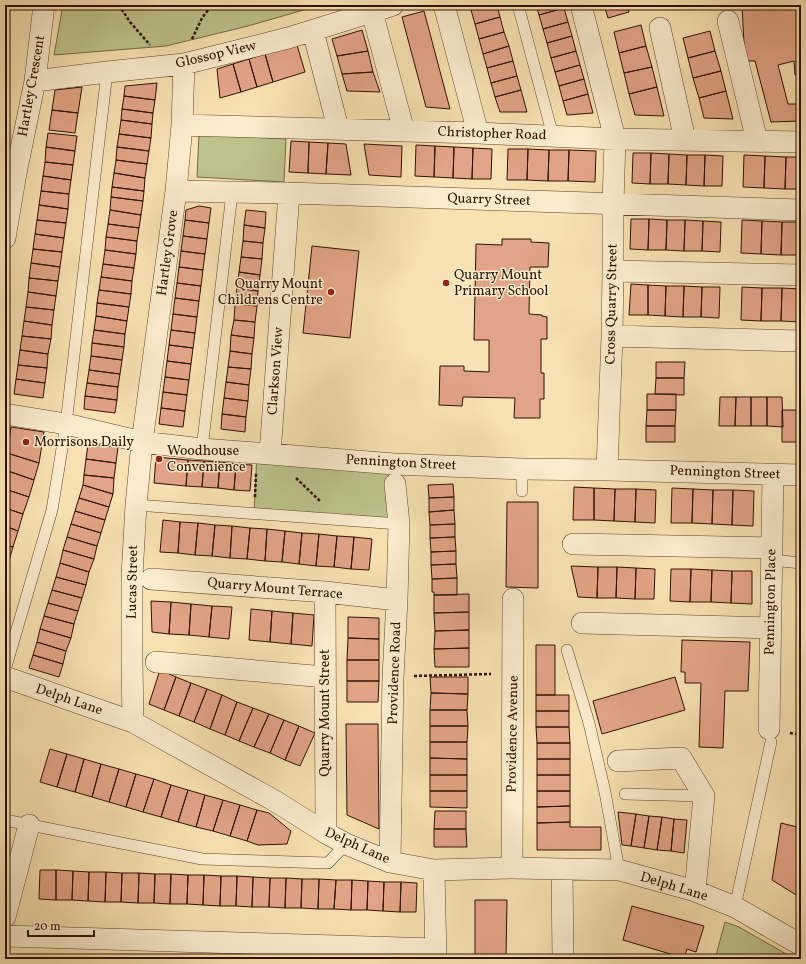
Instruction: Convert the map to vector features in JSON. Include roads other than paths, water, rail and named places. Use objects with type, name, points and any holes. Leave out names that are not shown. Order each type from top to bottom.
[{"type":"street","name":"Hartley Crescent","points":[[5,238],[10,172],[35,81],[44,5]]},
{"type":"street","name":"Glossop View","points":[[35,81],[184,64],[313,31],[393,5]]},
{"type":"street","points":[[444,5],[478,133]]},
{"type":"street","name":"Cross Quarry Street","points":[[581,5],[615,139],[612,336],[607,470]]},
{"type":"street","points":[[372,12],[404,131]]},
{"type":"street","points":[[728,21],[757,141]]},
{"type":"street","points":[[660,28],[685,140]]},
{"type":"street","points":[[313,31],[338,128]]},
{"type":"street","name":"Hartley Grove","points":[[142,442],[176,191],[182,125],[184,64]]},
{"type":"street","name":"Christopher Road","points":[[182,125],[338,128],[615,139],[801,142]]},
{"type":"street","name":"Quarry Street","points":[[176,191],[801,210]]},
{"type":"street","name":"Clarkson View","points":[[263,453],[288,194]]},
{"type":"street","points":[[613,271],[801,275]]},
{"type":"street","points":[[612,336],[801,341]]},
{"type":"street","name":"Pennington Street","points":[[5,414],[66,424],[142,442],[202,449],[394,464],[801,475]]},
{"type":"street","name":"Lucas Street","points":[[133,722],[132,576],[136,506],[142,442]]},
{"type":"street","name":"Pennington Place","points":[[770,735],[770,628],[773,475]]},
{"type":"street","name":"Providence Road","points":[[390,862],[394,677],[398,600],[399,524],[396,484]]},
{"type":"street","points":[[573,544],[772,554]]},
{"type":"street","name":"Quarry Mount Terrace","points":[[151,579],[325,592],[398,600]]},
{"type":"street","name":"Quarry Mount Street","points":[[325,592],[326,833]]},
{"type":"street","name":"Providence Avenue","points":[[512,868],[514,673],[513,599]]},
{"type":"street","points":[[582,623],[770,628]]},
{"type":"street","points":[[156,662],[325,677]]},
{"type":"street","name":"Delph Lane","points":[[5,678],[133,722],[275,801],[346,844],[390,862],[434,870],[512,868],[619,870],[695,891],[735,907],[801,945]]},
{"type":"street","points":[[618,761],[682,758],[704,796],[695,891]]},
{"type":"street","points":[[5,917],[29,825]]},
{"type":"street","points":[[562,869],[563,959]]},
{"type":"street","points":[[5,936],[436,954],[434,870]]},
{"type":"lane","points":[[518,5],[553,136]]},
{"type":"lane","points":[[5,670],[52,510],[66,424],[107,72]]},
{"type":"lane","points":[[202,449],[232,193]]},
{"type":"lane","points":[[522,468],[522,491]]},
{"type":"lane","points":[[136,506],[399,524]]},
{"type":"lane","points":[[772,554],[801,564]]},
{"type":"lane","points":[[567,650],[589,723],[605,792],[619,870]]},
{"type":"lane","points":[[735,907],[770,735]]},
{"type":"lane","points":[[625,794],[704,796]]},
{"type":"lane","points":[[5,820],[202,859],[328,863],[346,844]]},
{"type":"place","name":"Quarry Mount Primary School","points":[[446,283]]},
{"type":"place","name":"Quarry Mount Childrens Centre","points":[[331,292]]},
{"type":"place","name":"Morrisons Daily","points":[[26,442]]},
{"type":"place","name":"Woodhouse Convenience","points":[[159,459]]}]
